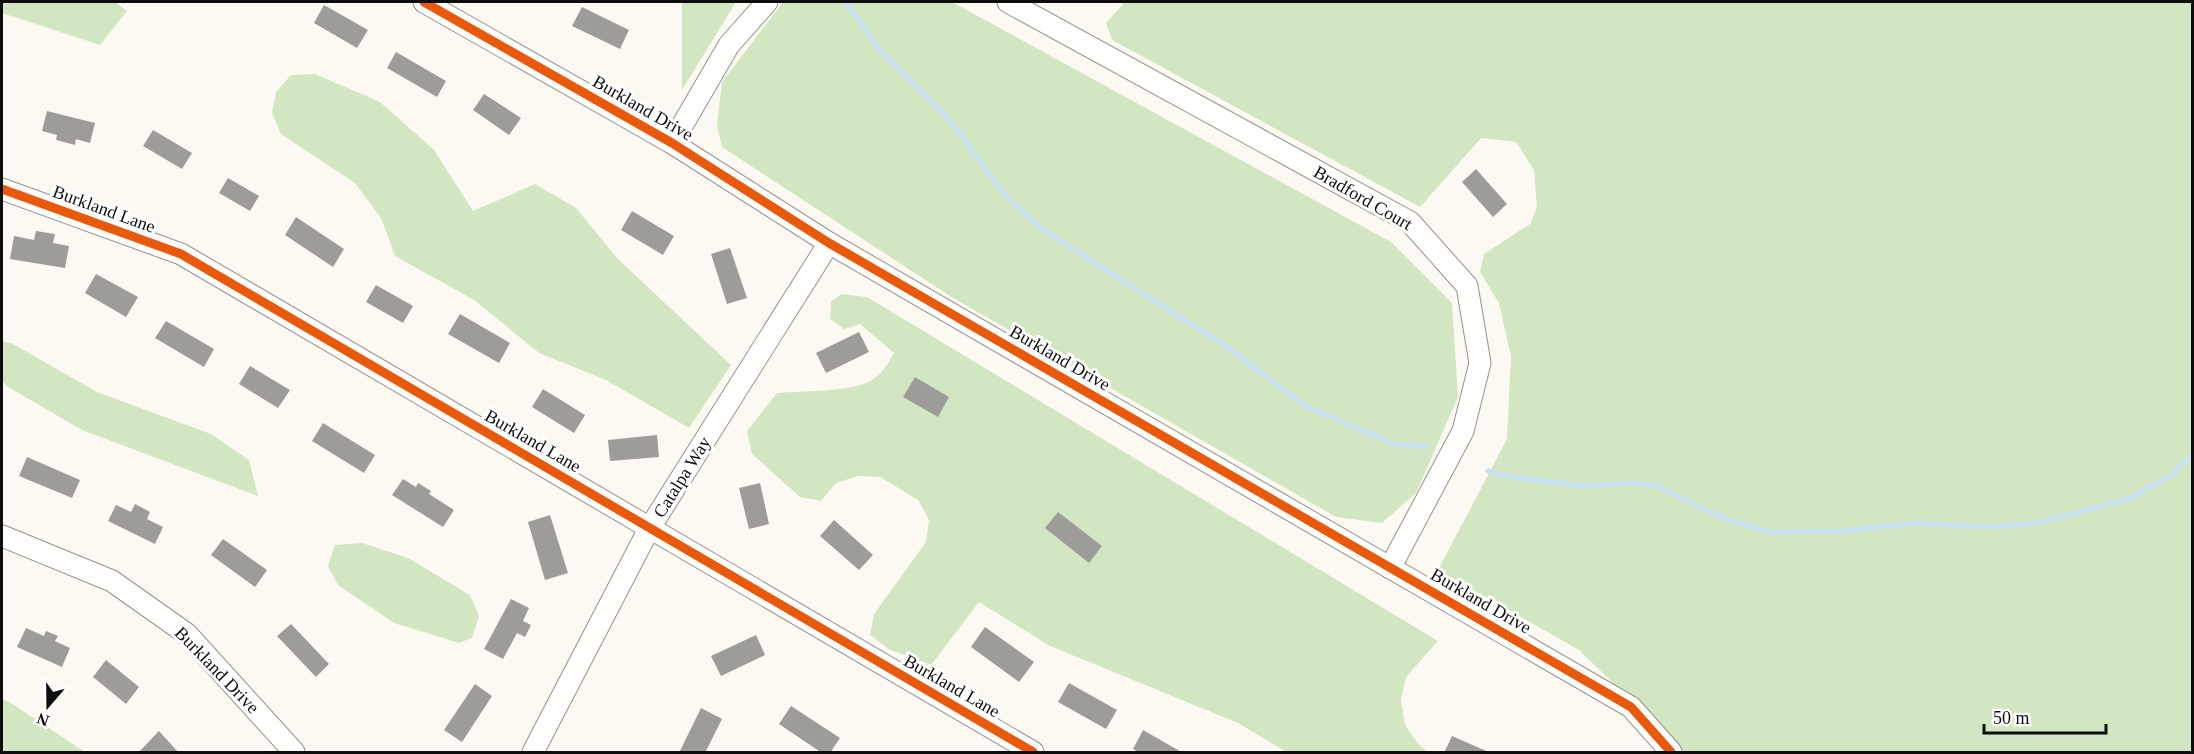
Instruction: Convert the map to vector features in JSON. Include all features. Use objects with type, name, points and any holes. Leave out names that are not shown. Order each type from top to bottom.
[{"type":"street","name":"Burkland Drive","points":[[424,2],[672,143],[829,243],[1631,707],[1671,753]]},
{"type":"street","points":[[672,143],[729,45],[767,2]]},
{"type":"street","name":"Bradford Court","points":[[1008,2],[1410,222],[1467,286],[1480,363],[1463,431],[1390,568]]},
{"type":"street","name":"Burkland Lane","points":[[2,189],[181,254],[1033,753]]},
{"type":"street","name":"Catalpa Way","points":[[532,753],[649,529],[829,243]]},
{"type":"street","name":"Burkland Drive","points":[[2,536],[112,581],[187,634],[294,753]]},
{"type":"green space","points":[[2,2],[115,2],[127,11],[100,45],[2,13]]},
{"type":"green space","points":[[682,2],[736,2],[682,90]]},
{"type":"green space","points":[[783,2],[952,2],[1391,242],[1452,303],[1458,397],[1416,493],[1382,523],[1336,517],[953,298],[722,147],[717,126],[722,82]]},
{"type":"green space","points":[[1125,2],[2192,2],[2192,752],[1684,752],[1579,650],[1438,570],[1507,439],[1511,356],[1499,303],[1480,272],[1484,254],[1530,224],[1537,207],[1534,170],[1516,142],[1481,138],[1420,207],[1112,40],[1106,23]]},
{"type":"green space","points":[[315,74],[380,102],[434,150],[473,211],[535,184],[576,208],[618,259],[731,365],[689,428],[606,380],[539,353],[474,300],[395,256],[381,218],[355,183],[281,134],[272,113],[276,92],[291,75]]},
{"type":"green space","points":[[841,294],[867,297],[1438,641],[1406,677],[1401,700],[1405,725],[1418,744],[1428,752],[1286,752],[1238,723],[1050,646],[979,602],[931,665],[888,649],[870,635],[874,614],[926,542],[929,520],[918,500],[880,477],[858,476],[836,483],[821,501],[800,497],[752,454],[747,431],[777,393],[838,389],[861,385],[874,379],[887,365],[894,353],[860,324],[844,329],[830,319],[831,302]]},
{"type":"green space","points":[[2,341],[13,344],[97,392],[211,434],[249,460],[258,496],[82,430],[8,387],[2,381]]},
{"type":"green space","points":[[362,543],[408,558],[470,595],[479,616],[472,638],[459,643],[394,623],[338,585],[328,566],[335,545]]},
{"type":"green space","points":[[2,699],[11,703],[85,752],[2,752]]},
{"type":"building","points":[[324,5],[368,30],[357,48],[314,23]]},
{"type":"building","points":[[582,7],[629,30],[620,49],[572,26]]},
{"type":"building","points":[[396,52],[446,81],[437,97],[387,68]]},
{"type":"building","points":[[484,94],[521,118],[509,135],[473,110]]},
{"type":"building","points":[[47,111],[95,123],[90,143],[76,139],[75,145],[56,140],[57,135],[42,131]]},
{"type":"building","points":[[153,130],[192,153],[182,169],[143,146]]},
{"type":"building","points":[[1476,169],[1507,204],[1493,217],[1462,182]]},
{"type":"building","points":[[228,178],[259,196],[250,211],[219,193]]},
{"type":"building","points":[[632,211],[674,236],[663,255],[621,230]]},
{"type":"building","points":[[296,217],[344,249],[333,267],[285,235]]},
{"type":"building","points":[[36,231],[55,234],[53,243],[69,246],[65,268],[10,259],[14,236],[34,240]]},
{"type":"building","points":[[730,248],[747,298],[727,304],[711,254]]},
{"type":"building","points":[[96,274],[138,297],[126,317],[85,293]]},
{"type":"building","points":[[376,285],[413,306],[403,323],[366,302]]},
{"type":"building","points":[[460,314],[510,343],[499,363],[448,334]]},
{"type":"building","points":[[166,321],[214,349],[204,367],[155,338]]},
{"type":"building","points":[[859,332],[869,352],[826,373],[816,353]]},
{"type":"building","points":[[250,366],[290,390],[278,408],[239,384]]},
{"type":"building","points":[[915,377],[949,397],[938,417],[903,397]]},
{"type":"building","points":[[543,389],[585,415],[574,433],[532,407]]},
{"type":"building","points":[[323,423],[375,455],[364,473],[312,441]]},
{"type":"building","points":[[657,435],[659,457],[610,461],[608,440]]},
{"type":"building","points":[[27,457],[80,480],[72,498],[19,476]]},
{"type":"building","points":[[403,479],[416,487],[418,483],[431,491],[429,494],[454,510],[443,527],[392,495]]},
{"type":"building","points":[[760,483],[769,524],[749,529],[739,488]]},
{"type":"building","points":[[135,504],[150,512],[147,519],[163,527],[155,544],[108,521],[116,505],[131,512]]},
{"type":"building","points":[[1058,512],[1102,546],[1089,563],[1045,528]]},
{"type":"building","points":[[550,515],[568,573],[545,580],[528,522]]},
{"type":"building","points":[[834,520],[873,555],[859,570],[820,536]]},
{"type":"building","points":[[223,539],[267,570],[255,587],[211,555]]},
{"type":"building","points":[[511,599],[529,608],[523,621],[531,625],[525,637],[517,633],[503,659],[484,649]]},
{"type":"building","points":[[291,624],[329,664],[316,677],[277,636]]},
{"type":"building","points":[[985,627],[1034,662],[1019,682],[971,647]]},
{"type":"building","points":[[26,628],[44,636],[46,631],[58,636],[55,641],[70,648],[62,667],[17,647]]},
{"type":"building","points":[[756,635],[765,655],[721,676],[711,656]]},
{"type":"building","points":[[106,660],[139,687],[126,704],[93,677]]},
{"type":"building","points":[[1069,683],[1117,710],[1106,729],[1058,702]]},
{"type":"building","points":[[475,684],[492,696],[462,742],[444,730]]},
{"type":"building","points":[[791,706],[840,738],[830,753],[822,753],[779,724]]},
{"type":"building","points":[[701,708],[722,719],[705,753],[679,753]]},
{"type":"building","points":[[1143,730],[1183,753],[1140,753],[1133,749]]},
{"type":"building","points":[[159,731],[179,753],[138,753]]},
{"type":"building","points":[[1452,736],[1491,753],[1444,753]]},
{"type":"waterway","points":[[846,2],[879,49],[948,118],[1006,196],[1042,229],[1227,347],[1305,406],[1394,444],[1425,446]]},
{"type":"waterway","points":[[1488,471],[1512,477],[1584,486],[1633,483],[1657,486],[1723,518],[1769,532],[1842,531],[1915,523],[1988,527],[2037,523],[2131,498],[2173,474],[2192,455]]},
{"type":"cycle path","points":[[424,2],[672,143],[829,243],[1631,707],[1671,752]]},
{"type":"cycle path","points":[[2,189],[181,254],[1033,752]]}]
